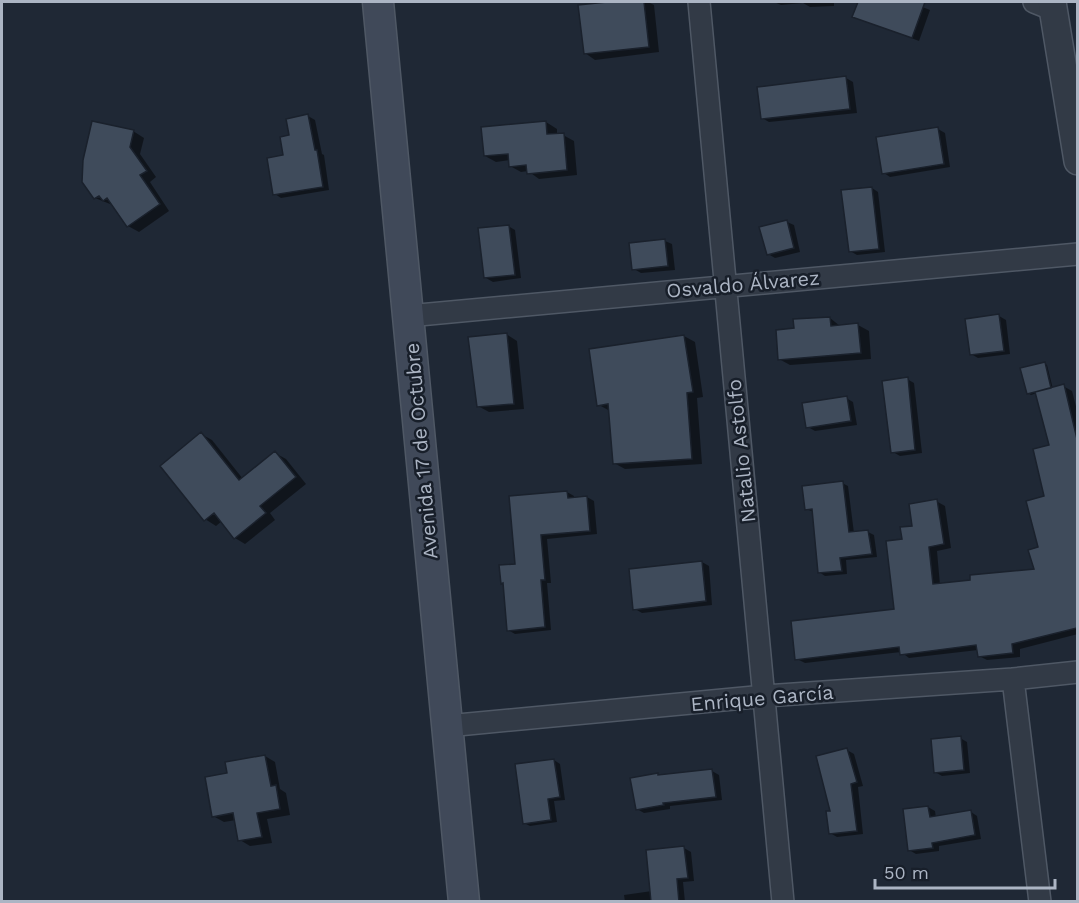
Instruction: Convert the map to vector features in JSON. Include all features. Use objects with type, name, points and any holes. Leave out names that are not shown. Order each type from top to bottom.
[{"type":"main road","name":"Avenida 17 de Octubre","points":[[378,2],[464,902]]},
{"type":"street","name":"Natalio Astolfo","points":[[699,2],[783,902]]},
{"type":"street","points":[[1054,8],[1077,161]]},
{"type":"street","name":"Osvaldo Álvarez","points":[[408,316],[1077,254]]},
{"type":"street","name":"Enrique García","points":[[447,726],[765,696],[1013,679],[1077,672]]},
{"type":"street","points":[[1013,679],[1040,902]]},
{"type":"building","points":[[644,2],[649,47],[584,54],[578,5]]},
{"type":"building","points":[[858,2],[925,2],[912,38],[852,17]]},
{"type":"building","points":[[846,76],[850,109],[761,119],[757,87]]},
{"type":"building","points":[[308,114],[323,187],[273,195],[267,158],[283,155],[280,137],[289,135],[286,119]]},
{"type":"building","points":[[92,121],[134,130],[130,147],[147,171],[140,175],[160,204],[127,227],[107,198],[103,201],[99,196],[94,199],[82,182],[83,160]]},
{"type":"building","points":[[546,121],[547,134],[564,133],[567,170],[527,174],[526,165],[509,167],[508,154],[484,156],[481,127]]},
{"type":"building","points":[[938,127],[944,164],[882,174],[876,137]]},
{"type":"building","points":[[872,187],[879,249],[849,252],[841,190]]},
{"type":"building","points":[[787,220],[794,248],[767,255],[759,227]]},
{"type":"building","points":[[509,225],[515,275],[484,278],[478,228]]},
{"type":"building","points":[[665,239],[668,266],[632,270],[629,243]]},
{"type":"building","points":[[999,314],[1004,351],[970,355],[965,319]]},
{"type":"building","points":[[830,317],[831,326],[858,323],[861,353],[778,360],[776,330],[794,328],[793,319]]},
{"type":"building","points":[[507,333],[514,404],[477,407],[468,337]]},
{"type":"building","points":[[684,335],[693,392],[687,393],[692,459],[613,464],[608,404],[597,406],[589,349]]},
{"type":"building","points":[[1045,362],[1051,388],[1027,394],[1020,368]]},
{"type":"building","points":[[908,377],[915,450],[891,453],[882,381]]},
{"type":"building","points":[[1064,384],[1077,439],[1077,628],[1012,644],[1013,653],[978,657],[976,645],[900,655],[899,647],[795,660],[791,621],[894,609],[886,541],[902,539],[900,527],[912,526],[909,504],[937,499],[944,544],[929,547],[933,584],[970,580],[970,575],[1034,569],[1028,550],[1038,547],[1026,501],[1044,496],[1033,449],[1049,445],[1035,392]]},
{"type":"building","points":[[847,396],[851,421],[806,428],[802,403]]},
{"type":"building","points":[[201,432],[239,480],[275,451],[296,477],[260,506],[266,513],[234,539],[214,513],[204,521],[160,466]]},
{"type":"building","points":[[843,481],[849,532],[868,530],[872,554],[840,558],[842,571],[818,573],[812,509],[805,510],[802,486]]},
{"type":"building","points":[[567,491],[568,498],[587,496],[590,531],[541,535],[545,580],[541,580],[545,627],[507,631],[503,583],[501,584],[499,565],[515,564],[509,496]]},
{"type":"building","points":[[702,561],[706,601],[633,610],[629,569]]},
{"type":"building","points":[[961,736],[964,770],[934,773],[931,739]]},
{"type":"building","points":[[847,748],[857,782],[851,784],[857,831],[829,834],[826,811],[830,811],[816,756]]},
{"type":"building","points":[[265,755],[271,786],[276,785],[280,809],[257,813],[262,837],[238,841],[233,813],[212,817],[205,777],[227,773],[225,762]]},
{"type":"building","points":[[554,759],[560,797],[548,799],[551,820],[523,824],[515,764]]},
{"type":"building","points":[[712,769],[716,797],[663,803],[664,805],[636,810],[630,778],[658,773],[658,775]]},
{"type":"building","points":[[928,806],[930,817],[971,810],[975,835],[932,843],[933,848],[908,851],[903,809]]},
{"type":"building","points":[[684,846],[688,878],[677,879],[679,902],[651,902],[646,850]]}]
